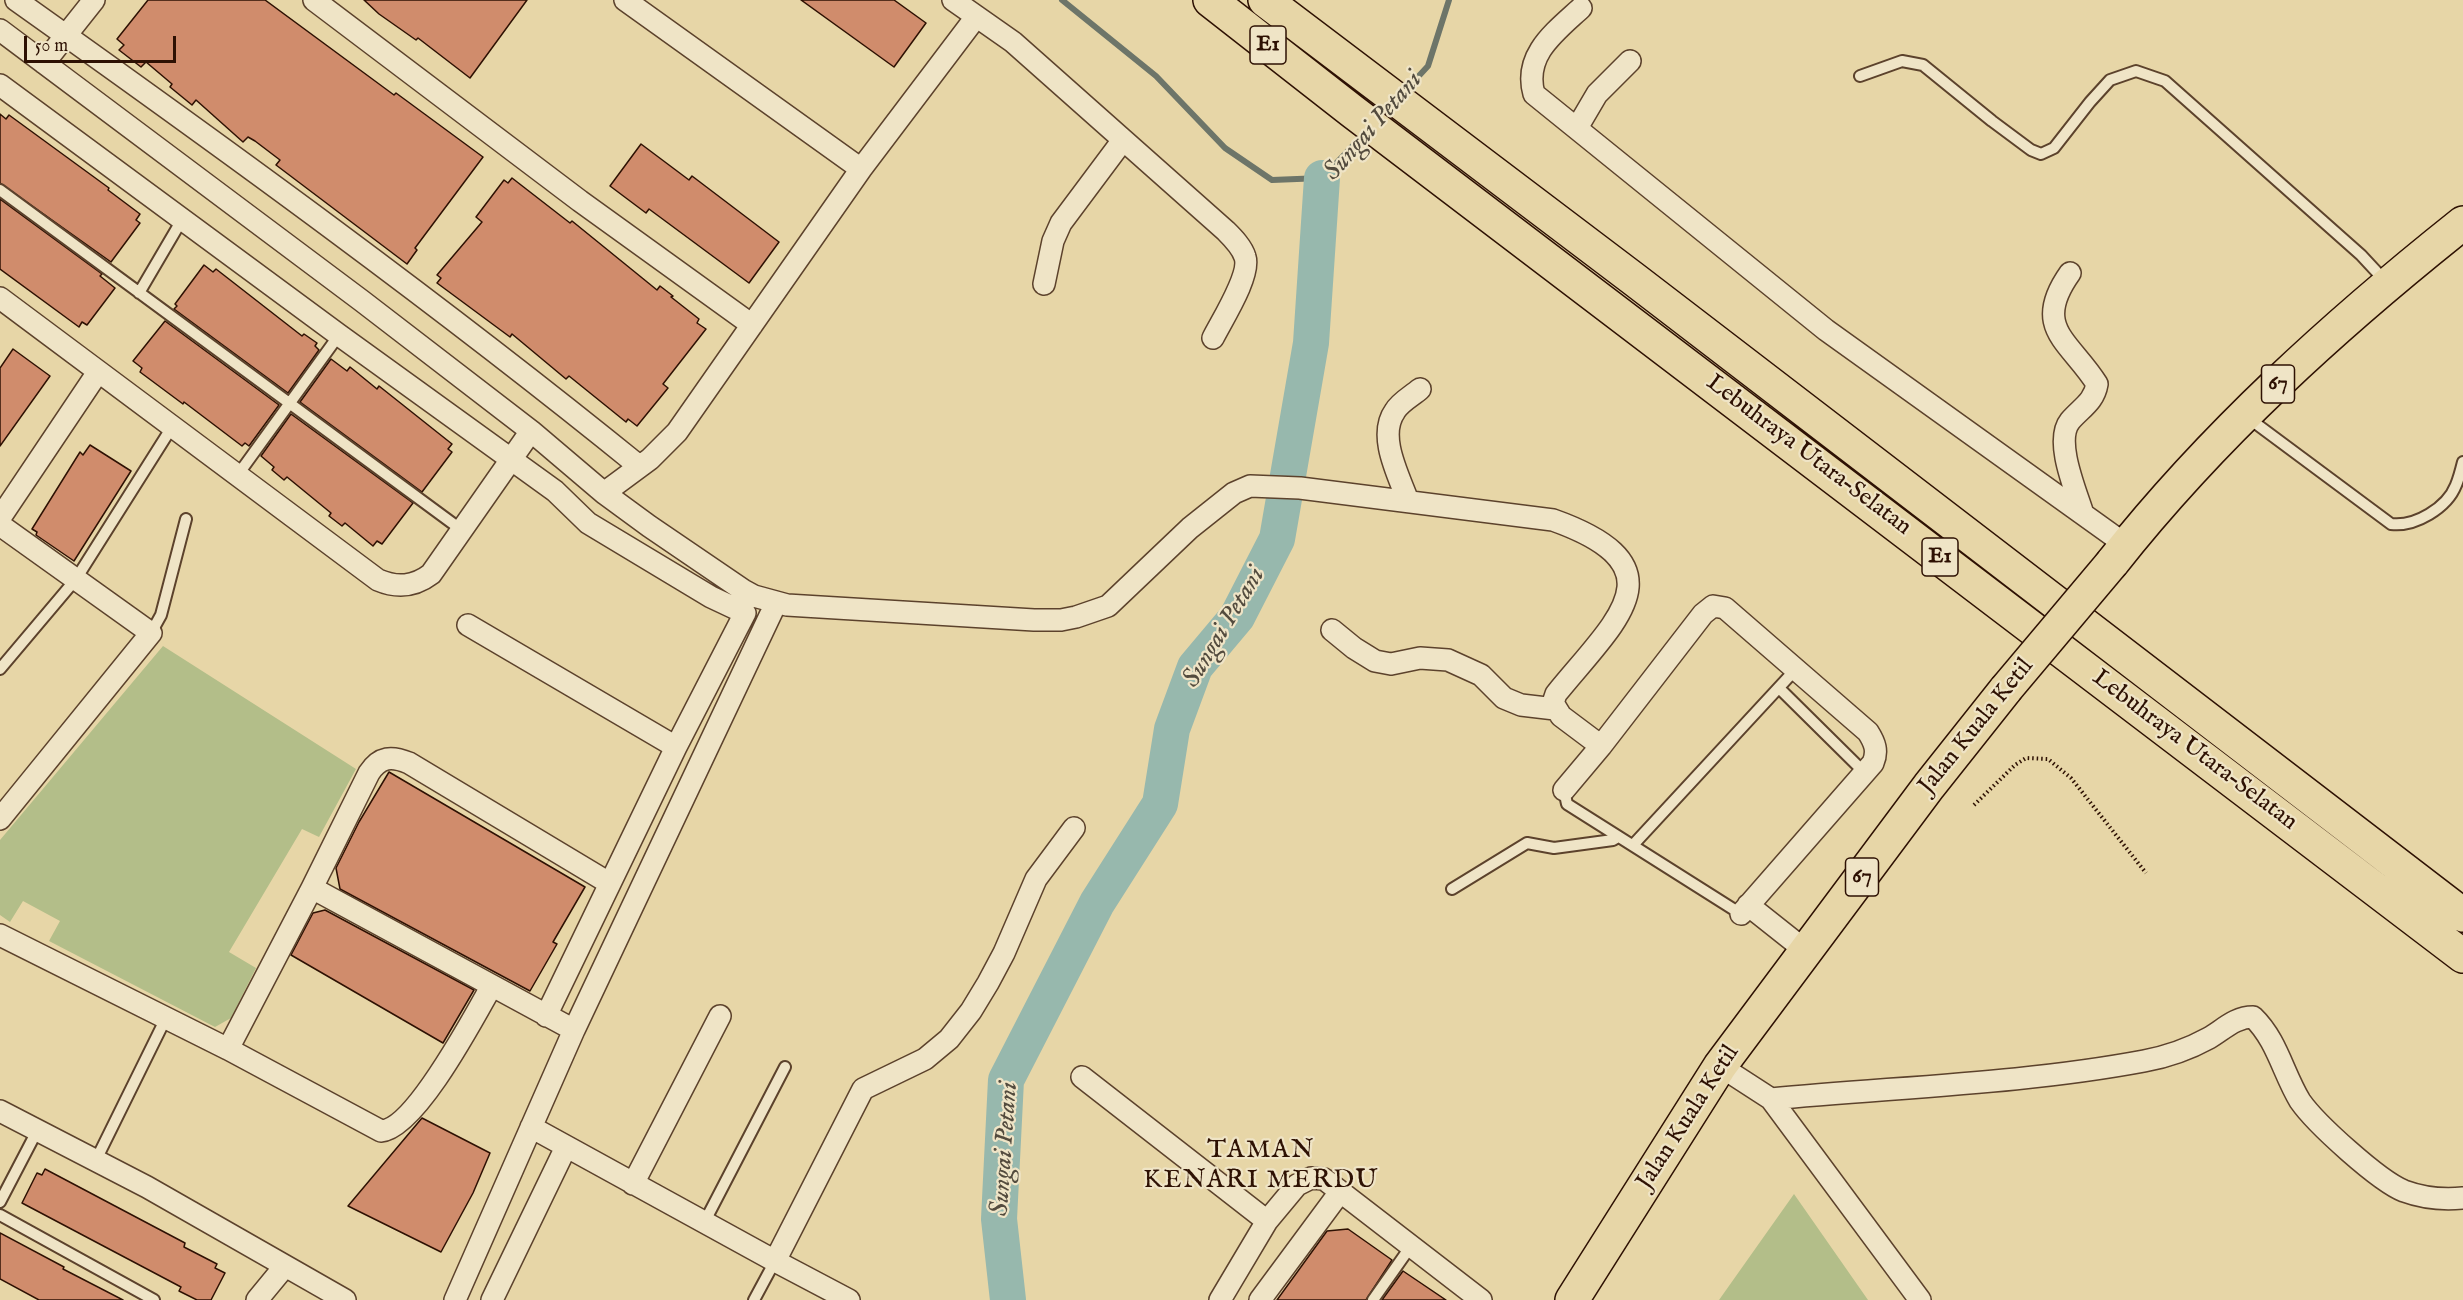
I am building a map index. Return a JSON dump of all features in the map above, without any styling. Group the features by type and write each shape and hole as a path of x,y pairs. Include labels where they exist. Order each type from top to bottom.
{"main road":[{"name":"Lebuhraya Utara–Selatan","path":"1210,0 2463,956"},
{"name":"Lebuhraya Utara–Selatan","path":"1265,0 2463,915"},
{"name":"Jalan Kuala Ketil","path":"1572,1300 1720,1066 1929,786 2006,689 2119,554 2244,415 2387,283 2463,223"}],"street":[{"path":"16,0 231,154 548,392 639,466"},
{"path":"44,63 94,0"},
{"path":"314,0 580,201 752,325"},
{"path":"625,0 861,169"},
{"path":"953,0 1013,42 1226,231 1245,256 1247,265 1213,338"},
{"path":"1581,8 1540,49 1531,67 1534,94 1826,330 2083,514 2119,554"},
{"path":"604,493 650,459 677,432 861,169 976,17"},
{"path":"0,30 353,294 531,431 604,493 684,552 750,605"},
{"path":"1577,128 1597,94 1630,61"},
{"path":"0,85 555,491 578,514 602,532 711,597 750,605 776,603 1034,620 1061,620 1076,617 1108,606 1190,528 1234,493 1250,486 1299,488 1553,520 1573,527 1596,540 1621,559 1630,586 1627,599 1613,623 1556,694 1552,703 1561,716 1601,746"},
{"path":"1044,284 1053,241 1061,223 1123,140"},
{"path":"2070,273 2057,291 2053,323 2062,340 2097,384 2096,393 2090,402 2070,421 2065,430 2066,457 2083,514"},
{"path":"0,298 378,579 395,585 414,584 431,574 531,431"},
{"path":"0,518 98,372"},
{"path":"1408,501 1388,439 1394,411 1420,389"},
{"path":"0,525 151,633 0,819"},
{"path":"455,1300 573,1030 776,603"},
{"path":"546,1017 676,747 750,605"},
{"path":"1564,790 1703,614 1713,606 1725,608 1868,732 1874,741 1876,755 1873,763 1744,909 1806,951"},
{"path":"468,625 676,747"},
{"path":"1332,630 1375,662 1391,664 1420,658 1449,660 1481,675 1504,698 1521,705 1555,709"},
{"path":"228,1048 374,766 380,760 395,758 409,763 609,883"},
{"path":"775,1262 862,1089 925,1059 938,1050 971,1011 1004,953 1036,879 1074,828"},
{"path":"312,888 573,1030"},
{"path":"0,935 228,1048 381,1131 395,1127 438,1078 491,987"},
{"path":"633,1184 720,1016"},
{"path":"1771,1099 2083,1072 2152,1059 2185,1050 2234,1022 2245,1017 2253,1017 2264,1028 2300,1100 2319,1123 2365,1164 2403,1190 2443,1200 2463,1198"},
{"path":"1720,1066 1771,1099 1920,1300"},
{"path":"1082,1077 1267,1221"},
{"path":"0,1112 96,1160 345,1300"},
{"path":"531,1127 775,1262 849,1300"},
{"path":"492,1300 566,1146"},
{"path":"1220,1300 1267,1221 1297,1185 1311,1178 1324,1179 1481,1300"},
{"path":"1260,1300 1340,1192"},
{"path":"257,1300 285,1266"}],"lane":[{"path":"1860,76 1902,61 1923,65 2007,132 2031,150 2041,154 2054,148 2110,80 2136,71 2165,81 2361,255 2387,283"},
{"path":"0,190 463,531"},
{"path":"139,293 183,218"},
{"path":"237,476 339,335"},
{"path":"2244,415 2391,524 2402,525 2418,519 2432,512 2445,501 2456,487 2463,462"},
{"path":"0,669 76,579 172,427"},
{"path":"151,633 161,615 186,519"},
{"path":"1633,846 1796,669"},
{"path":"1779,688 1865,772"},
{"path":"1564,790 1567,804 1633,846 1744,909"},
{"path":"1452,889 1527,843 1554,848 1613,840 1618,837"},
{"path":"96,1160 166,1018"},
{"path":"704,1223 784,1067"},
{"path":"0,1202 37,1131"},
{"path":"0,1215 154,1300"},
{"path":"1372,1300 1411,1246"},
{"path":"754,1300 775,1262"}],"path":[{"path":"1974,805 2015,765 2026,758 2048,759 2071,778 2146,873"}],"green space":[{"path":"163,646 356,769 319,837 302,829 229,952 256,968 231,1018 215,1027 49,941 60,921 23,901 10,922 0,915 0,840"},
{"path":"1794,1194 1868,1300 1719,1300"}],"building":[{"path":"148,0 265,0 483,157 415,248 417,250 407,264 276,165 280,160 255,141 248,137 243,142 196,100 192,105 170,87 172,84 146,62 141,67 119,50 124,45 117,39"},
{"path":"364,0 527,0 470,78 418,38 416,40 379,14"},
{"path":"801,0 894,0 926,23 894,67"},
{"path":"0,114 6,119 9,115 109,188 108,190 140,214 136,220 140,223 111,262 0,183"},
{"path":"641,144 689,180 692,176 779,242 749,283 649,209 646,213 610,186"},
{"path":"512,178 570,223 572,221 657,290 660,286 673,296 671,297 699,319 697,323 706,329 663,384 668,388 637,426 628,419 626,422 569,376 566,379 512,334 510,337 437,283 441,278 437,275 482,222 476,217 504,180 508,183"},
{"path":"0,199 102,274 100,276 115,288 87,325 82,322 79,327 0,269"},
{"path":"204,265 213,272 216,269 302,336 304,334 317,343 315,346 319,350 288,393 174,309 177,306 175,304"},
{"path":"165,321 279,405 249,446 245,443 242,446 140,372 142,368 133,361"},
{"path":"13,349 50,376 0,446 0,368"},
{"path":"331,359 347,371 350,367 377,389 379,386 452,444 448,449 452,452 422,492 300,402"},
{"path":"291,414 413,503 382,544 377,541 373,546 345,523 342,526 329,516 331,513 287,477 284,480 272,470 274,467 261,456"},
{"path":"90,445 131,471 74,561 36,535 37,532 32,529 80,452 83,455"},
{"path":"389,772 585,887 553,942 557,944 530,991 340,889 336,868 359,822"},
{"path":"325,910 474,990 443,1043 291,955 313,913"},
{"path":"422,1118 490,1153 473,1193 441,1252 348,1206"},
{"path":"45,1169 185,1243 184,1247 217,1264 215,1268 225,1273 211,1300 197,1300 179,1291 181,1287 22,1203 37,1173 42,1175"},
{"path":"1348,1229 1392,1260 1366,1300 1277,1300 1327,1231"},
{"path":"0,1233 123,1300 39,1300 0,1279"},
{"path":"1403,1271 1446,1300 1382,1300"}],"waterway":[{"path":"1062,0 1156,76 1225,148 1272,180 1322,178 1364,134"},
{"name":"Sungai Petani","path":"1404,92 1428,66 1449,0"},
{"name":"Sungai Petani","path":"1008,1300 999,1219 1006,1080 1097,903 1160,804 1172,729 1195,667 1237,617 1277,539 1311,343 1322,178"}],"district":[{"name":"TAMAN KENARI MERDU","path":"1261,1167"}]}
